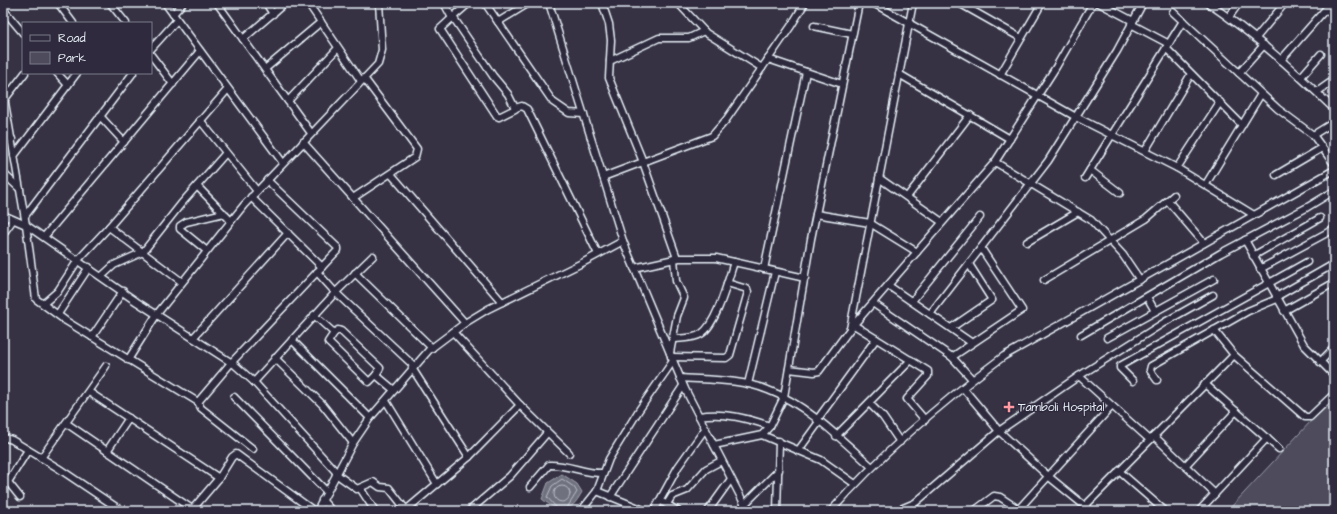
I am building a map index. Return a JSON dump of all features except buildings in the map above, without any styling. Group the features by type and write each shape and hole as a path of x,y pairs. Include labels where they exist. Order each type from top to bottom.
{"street":[{"path":"58,3 72,22"},
{"path":"110,3 125,22"},
{"path":"165,3 283,163"},
{"path":"173,14 183,3"},
{"path":"217,3 311,133"},
{"path":"266,3 273,14"},
{"path":"243,39 285,3"},
{"path":"308,3 338,48 417,149 415,157 353,198"},
{"path":"128,360 157,314 251,197 378,64 382,50 379,3"},
{"path":"444,3 490,72 508,94 515,108"},
{"path":"469,3 440,29 497,116 499,117 515,108 522,106 527,109 598,254"},
{"path":"485,3 553,102 569,113 584,114"},
{"path":"498,22 529,3"},
{"path":"549,3 623,241 683,386 748,511"},
{"path":"581,511 596,491 609,459 671,357 677,316 684,298 676,281 676,258 644,162 609,78 611,40 609,24 602,3"},
{"path":"678,3 704,32 762,68"},
{"path":"603,177 712,136 726,120 768,60 791,26 804,3"},
{"path":"762,435 770,426 784,397 816,214 859,3"},
{"path":"873,3 1076,117 1206,184 1254,215"},
{"path":"852,327 870,223 913,3"},
{"path":"959,3 1021,38"},
{"path":"1000,74 1042,3"},
{"path":"790,369 817,372 852,327 874,304 942,222 995,162 1038,96 1093,3"},
{"path":"1099,3 1132,22 1167,46 1191,74 1242,125"},
{"path":"930,314 1031,185 1076,117 1143,3"},
{"path":"1210,3 1256,38 1301,77 1334,109"},
{"path":"1229,17 1239,3"},
{"path":"1256,38 1285,3"},
{"path":"1281,60 1331,3"},
{"path":"3,8 22,32"},
{"path":"1326,9 1334,16"},
{"path":"1173,12 1278,109 1313,135 1334,164"},
{"path":"116,22 120,16"},
{"path":"152,48 177,20"},
{"path":"1085,178 1183,21"},
{"path":"265,69 321,22"},
{"path":"814,26 852,34"},
{"path":"610,61 659,38 688,38 704,32"},
{"path":"1239,73 1264,45"},
{"path":"288,101 338,48"},
{"path":"44,237 200,52"},
{"path":"1301,77 1321,54"},
{"path":"152,56 173,84"},
{"path":"768,60 842,84"},
{"path":"764,269 806,72"},
{"path":"5,99 24,74"},
{"path":"58,74 68,85"},
{"path":"14,156 76,74"},
{"path":"25,216 132,74"},
{"path":"899,74 1010,139"},
{"path":"1144,151 1191,74"},
{"path":"1317,92 1334,80"},
{"path":"43,304 58,291 78,260 109,227 228,89"},
{"path":"3,91 25,216 36,299 128,360 198,402 201,408 253,449"},
{"path":"1206,184 1261,94"},
{"path":"1177,168 1220,102"},
{"path":"907,197 970,115"},
{"path":"100,116 124,142"},
{"path":"200,120 225,154 257,191"},
{"path":"1313,135 1334,122"},
{"path":"3,132 12,140"},
{"path":"303,142 465,323"},
{"path":"1276,175 1322,148"},
{"path":"102,276 114,265 143,252 225,154"},
{"path":"995,162 1091,220 1124,254 1140,280"},
{"path":"1090,170 1120,193"},
{"path":"830,511 872,467 900,442 972,380 1004,356 1334,170"},
{"path":"3,174 20,189"},
{"path":"391,174 502,302"},
{"path":"879,178 942,222"},
{"path":"198,402 231,362 338,250 338,248 267,180"},
{"path":"197,186 231,221"},
{"path":"1081,335 1245,240 1306,208 1334,191"},
{"path":"1044,280 1146,219 1174,195"},
{"path":"251,197 322,267"},
{"path":"1168,201 1204,243"},
{"path":"1027,242 1078,212"},
{"path":"207,251 180,229 180,226 186,222 224,213"},
{"path":"816,214 870,223 917,252"},
{"path":"3,215 26,225 157,314 231,362 254,382 337,473 357,489 373,482 380,487 389,488 406,510 469,457 520,405"},
{"path":"912,301 980,217"},
{"path":"1253,256 1320,218"},
{"path":"3,234 13,220"},
{"path":"109,227 182,282"},
{"path":"1260,269 1334,229"},
{"path":"193,338 288,233"},
{"path":"1245,240 1276,298 1304,345 1334,375"},
{"path":"66,423 192,510 219,478 232,457 239,454 315,511 370,418 386,401 413,367 432,348 465,323 502,302 623,241"},
{"path":"952,357 1022,310 981,248"},
{"path":"254,382 335,292 373,256"},
{"path":"634,268 676,258 716,258 805,278"},
{"path":"674,339 693,337 704,331 718,308 734,262"},
{"path":"1133,381 1120,368 1120,366 1308,262"},
{"path":"951,328 992,300 969,264"},
{"path":"1157,380 1150,370 1151,366 1248,311 1276,298 1334,264"},
{"path":"58,314 88,267"},
{"path":"317,272 335,292 413,367 469,457"},
{"path":"748,384 775,272"},
{"path":"355,273 432,348"},
{"path":"1107,338 1214,278"},
{"path":"671,357 726,358 730,355 748,292 747,289 727,283"},
{"path":"1284,311 1330,285"},
{"path":"889,286 972,343"},
{"path":"92,337 123,291"},
{"path":"896,511 912,505 999,431 1079,376 1166,322 1213,295"},
{"path":"1147,297 1155,311"},
{"path":"874,304 952,357 972,380"},
{"path":"314,315 334,333"},
{"path":"852,327 876,339 911,360 929,373 907,399 925,420"},
{"path":"340,330 380,368 376,376 369,382 328,342 334,333 340,330"},
{"path":"1214,330 1234,355 1308,418 1334,394"},
{"path":"453,332 520,405 569,453"},
{"path":"798,451 876,339"},
{"path":"292,340 370,418"},
{"path":"1320,362 1334,348"},
{"path":"1085,506 1234,355"},
{"path":"275,358 322,404 354,443"},
{"path":"836,436 911,360"},
{"path":"41,458 106,366"},
{"path":"376,376 394,390"},
{"path":"1079,376 1112,406 1185,466 1215,494"},
{"path":"680,378 724,380 768,389 784,397 818,421 872,467"},
{"path":"1205,384 1279,449"},
{"path":"610,497 683,386"},
{"path":"963,388 999,431 1048,476 1091,511"},
{"path":"89,392 219,478"},
{"path":"234,397 327,492"},
{"path":"386,401 437,484"},
{"path":"868,403 882,417 900,442"},
{"path":"974,511 994,496 1000,497 1017,510 1112,406"},
{"path":"1185,466 1236,411"},
{"path":"699,416 724,414 746,418 770,426"},
{"path":"107,451 129,418"},
{"path":"654,511 678,467 705,429"},
{"path":"469,511 510,476 547,433"},
{"path":"714,445 762,435 779,441 820,460 855,484"},
{"path":"3,437 41,458 122,511"},
{"path":"1199,511 1267,438"},
{"path":"777,511 779,441"},
{"path":"20,497 8,482 28,450"},
{"path":"667,504 672,496 687,490 706,469 722,461"},
{"path":"530,487 549,465 575,467 593,473 603,473"},
{"path":"744,505 779,470"},
{"path":"1119,471 1165,511"},
{"path":"708,511 731,479"},
{"path":"360,488 375,511"},
{"path":"596,491 646,511"},
{"path":"322,500 332,511"},
{"path":"660,500 678,511"},
{"path":"912,505 918,511"}],"green space":[{"path":"1326,405 1334,413 1334,511 1235,511 1231,507"}],"water":[{"path":"562,474 577,484 582,492 578,499 569,508 565,509 555,507 542,499 548,483"}],"place":[{"name":"Tamboli Hospital","path":"1009,407"}]}
